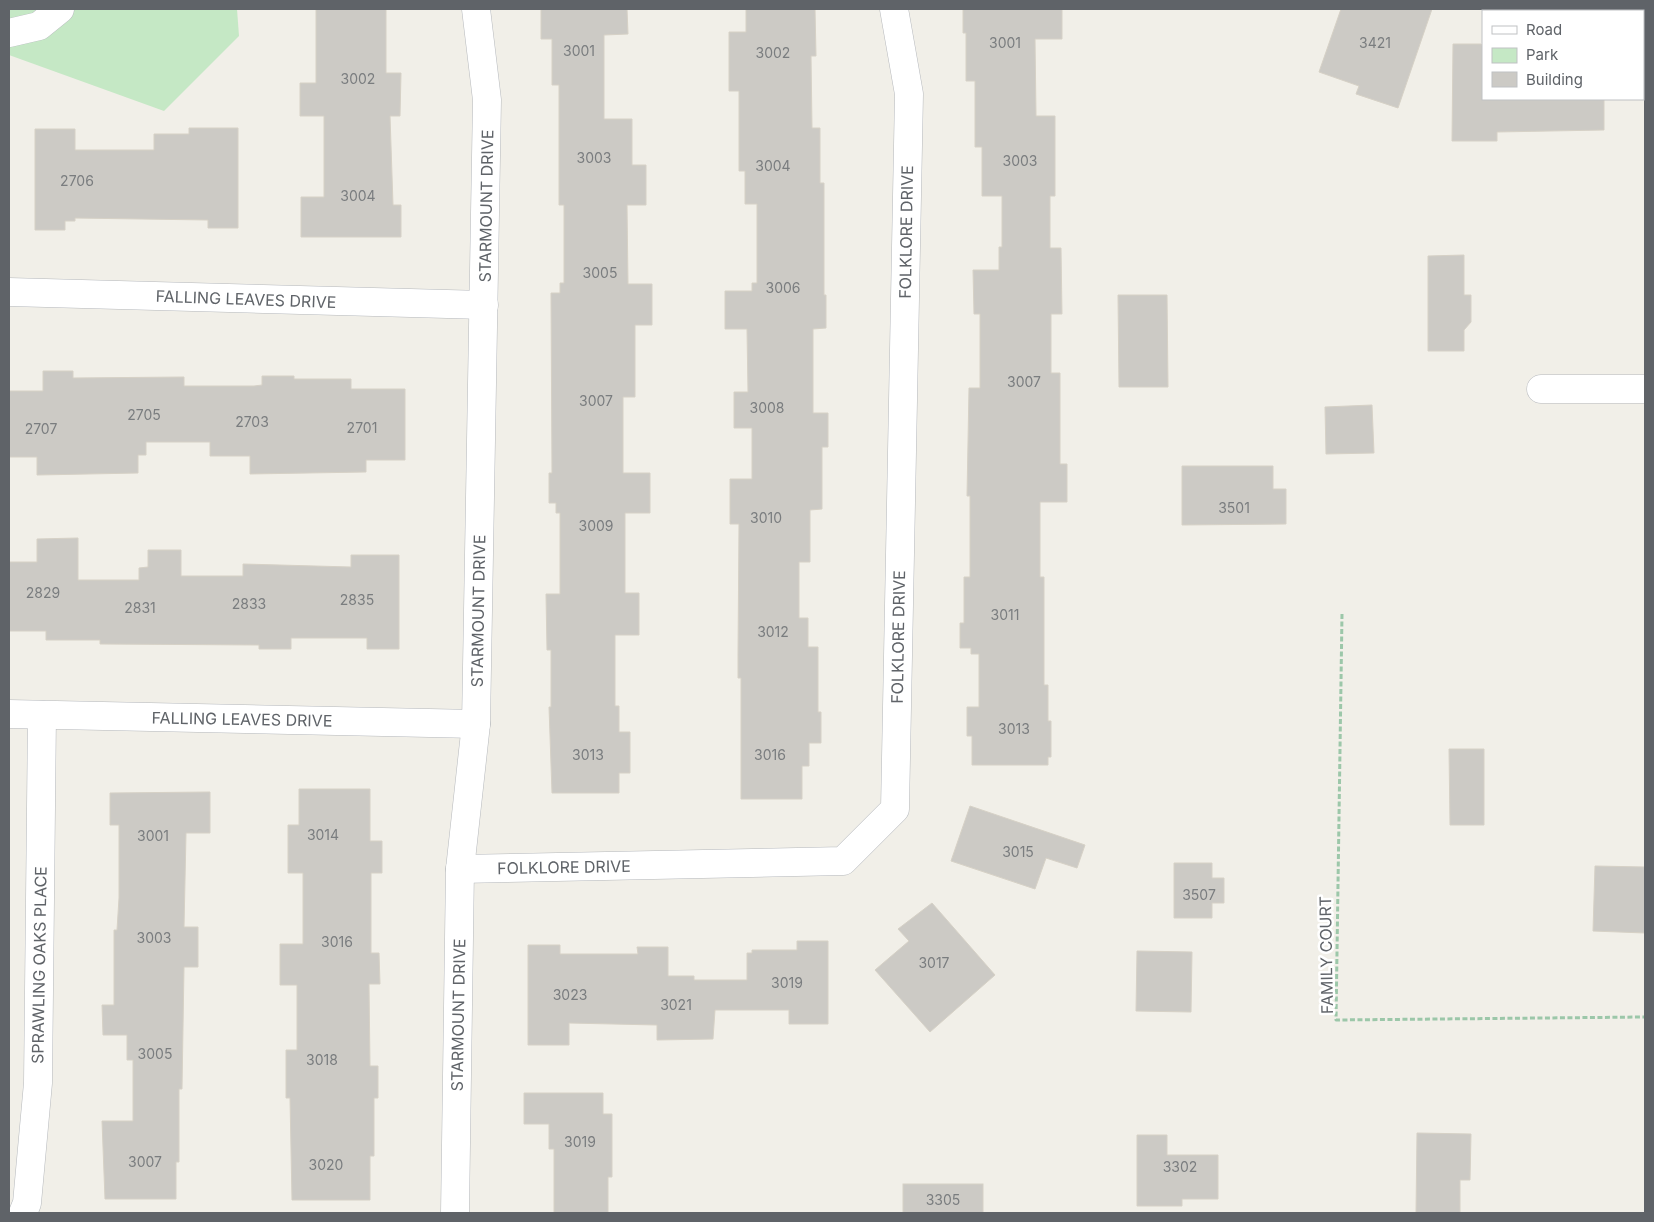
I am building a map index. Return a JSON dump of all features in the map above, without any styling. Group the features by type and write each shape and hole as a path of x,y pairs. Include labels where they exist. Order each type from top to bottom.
{"street":[{"path":"9,33 39,26 60,9"},
{"name":"STARMOUNT DRIVE","path":"455,1213 460,869 476,724 488,100 476,9"},
{"name":"FOLKLORE DRIVE","path":"460,869 843,861 894,809 908,94 894,9"},
{"name":"FALLING LEAVES DRIVE","path":"9,292 484,305"},
{"path":"1541,389 1645,389"},
{"name":"FALLING LEAVES DRIVE","path":"9,714 476,724"},
{"name":"SPRAWLING OAKS PLACE","path":"23,1213 27,1203 38,1083 42,715"}],"path":[{"name":"FAMILY COURT","path":"1342,614 1336,1020 1645,1017"}],"green space":[{"path":"9,9 237,9 239,36 164,111 9,55"}],"building":[{"path":"316,9 386,9 386,73 401,73 400,116 390,116 393,205 401,205 401,237 301,237 301,197 324,197 324,116 300,116 300,83 316,83"},
{"path":"541,9 627,9 628,34 604,35 604,119 632,119 632,165 646,165 646,205 627,205 628,284 652,284 652,325 635,325 635,397 623,397 623,473 650,473 650,513 625,513 625,593 639,593 639,635 615,635 615,706 619,706 619,732 630,732 630,773 619,773 619,793 552,793 549,707 551,707 551,650 547,650 546,594 560,594 560,513 556,513 556,503 549,503 549,473 552,473 551,293 560,293 560,283 564,283 564,205 559,205 559,85 552,85 552,39 541,39"},
{"path":"746,9 815,9 816,56 811,56 812,128 820,128 820,183 824,183 824,295 826,295 826,328 813,329 813,413 828,413 828,447 822,447 822,509 810,510 810,562 799,562 799,618 808,618 808,647 818,647 818,712 821,712 821,743 809,743 809,766 802,766 802,799 741,799 741,678 738,678 739,524 730,524 730,479 752,479 752,428 734,428 734,392 748,392 747,329 725,329 725,291 752,291 752,283 757,283 757,204 745,204 745,171 739,171 739,91 729,91 729,32 746,32"},
{"path":"963,9 1062,9 1062,39 1035,39 1036,116 1055,116 1055,196 1050,196 1050,248 1061,248 1062,314 1051,314 1051,373 1060,373 1060,464 1067,464 1067,502 1040,502 1040,577 1044,577 1044,685 1048,685 1048,721 1051,721 1051,757 1048,757 1048,765 972,765 972,736 967,736 967,707 979,707 979,654 971,654 971,648 960,648 960,623 964,623 964,577 970,577 970,496 967,496 969,388 980,388 980,314 974,314 973,270 999,270 999,247 1002,247 1002,196 982,196 982,147 975,147 975,81 966,81 966,33 963,33"},
{"path":"1341,9 1432,9 1398,108 1356,94 1359,86 1319,72"},
{"path":"1453,44 1482,46 1482,100 1604,100 1604,130 1497,132 1497,141 1452,141"},
{"path":"189,128 238,128 238,228 208,228 208,220 75,218 75,221 65,221 65,230 35,230 35,129 75,129 75,150 154,150 154,134 189,134"},
{"path":"1464,255 1464,295 1471,295 1471,322 1464,330 1464,351 1428,351 1428,256"},
{"path":"1118,295 1167,295 1168,387 1119,387"},
{"path":"43,371 73,371 73,378 184,377 184,386 254,386 262,385 262,376 294,376 294,379 351,379 351,389 405,389 405,460 366,460 366,472 250,474 250,456 210,456 210,442 146,442 146,455 138,455 138,473 37,475 37,457 9,457 9,391 43,391"},
{"path":"1372,405 1374,453 1326,454 1325,407"},
{"path":"1182,466 1273,466 1273,489 1286,489 1286,524 1182,525"},
{"path":"78,538 78,580 139,580 139,568 148,567 148,550 181,550 181,576 243,576 243,564 351,567 351,555 399,555 399,649 367,649 367,638 291,638 291,649 259,649 259,645 100,644 100,640 46,640 46,631 9,631 9,562 37,562 37,539"},
{"path":"1449,749 1484,749 1484,825 1450,825"},
{"path":"299,789 370,789 370,841 382,841 382,873 371,873 371,953 379,953 380,984 369,984 370,1066 378,1066 378,1098 374,1098 374,1156 370,1156 370,1200 292,1200 290,1098 286,1098 286,1050 297,1050 297,985 280,985 280,944 303,944 303,873 288,873 288,825 299,825"},
{"path":"210,792 210,833 186,833 184,927 198,927 198,967 184,967 182,1089 179,1089 179,1162 176,1162 176,1199 105,1199 102,1121 133,1121 133,1060 127,1060 127,1035 103,1035 102,1005 114,1005 114,930 117,930 119,898 119,825 110,825 110,793"},
{"path":"970,806 1085,845 1077,868 1046,858 1035,889 951,861"},
{"path":"1174,863 1212,863 1212,878 1224,878 1224,903 1212,903 1212,918 1174,918"},
{"path":"1595,866 1645,867 1645,933 1593,931"},
{"path":"932,903 995,975 930,1032 875,970 909,941 898,929"},
{"path":"797,941 828,941 828,1024 789,1024 789,1010 715,1010 713,1039 657,1040 657,1025 569,1023 569,1045 528,1045 528,945 560,945 560,954 638,954 637,947 668,947 668,976 694,976 694,980 747,980 747,953 752,953 752,950 797,950"},
{"path":"1137,951 1192,952 1191,1012 1136,1011"},
{"path":"524,1093 603,1093 603,1114 612,1114 612,1177 608,1177 608,1213 554,1213 554,1149 549,1149 549,1124 524,1124"},
{"path":"1417,1133 1471,1134 1470,1180 1460,1180 1460,1213 1416,1213"},
{"path":"1137,1135 1167,1135 1167,1155 1218,1155 1218,1199 1182,1199 1182,1206 1137,1206"},
{"path":"903,1184 983,1184 983,1213 903,1213"}]}
